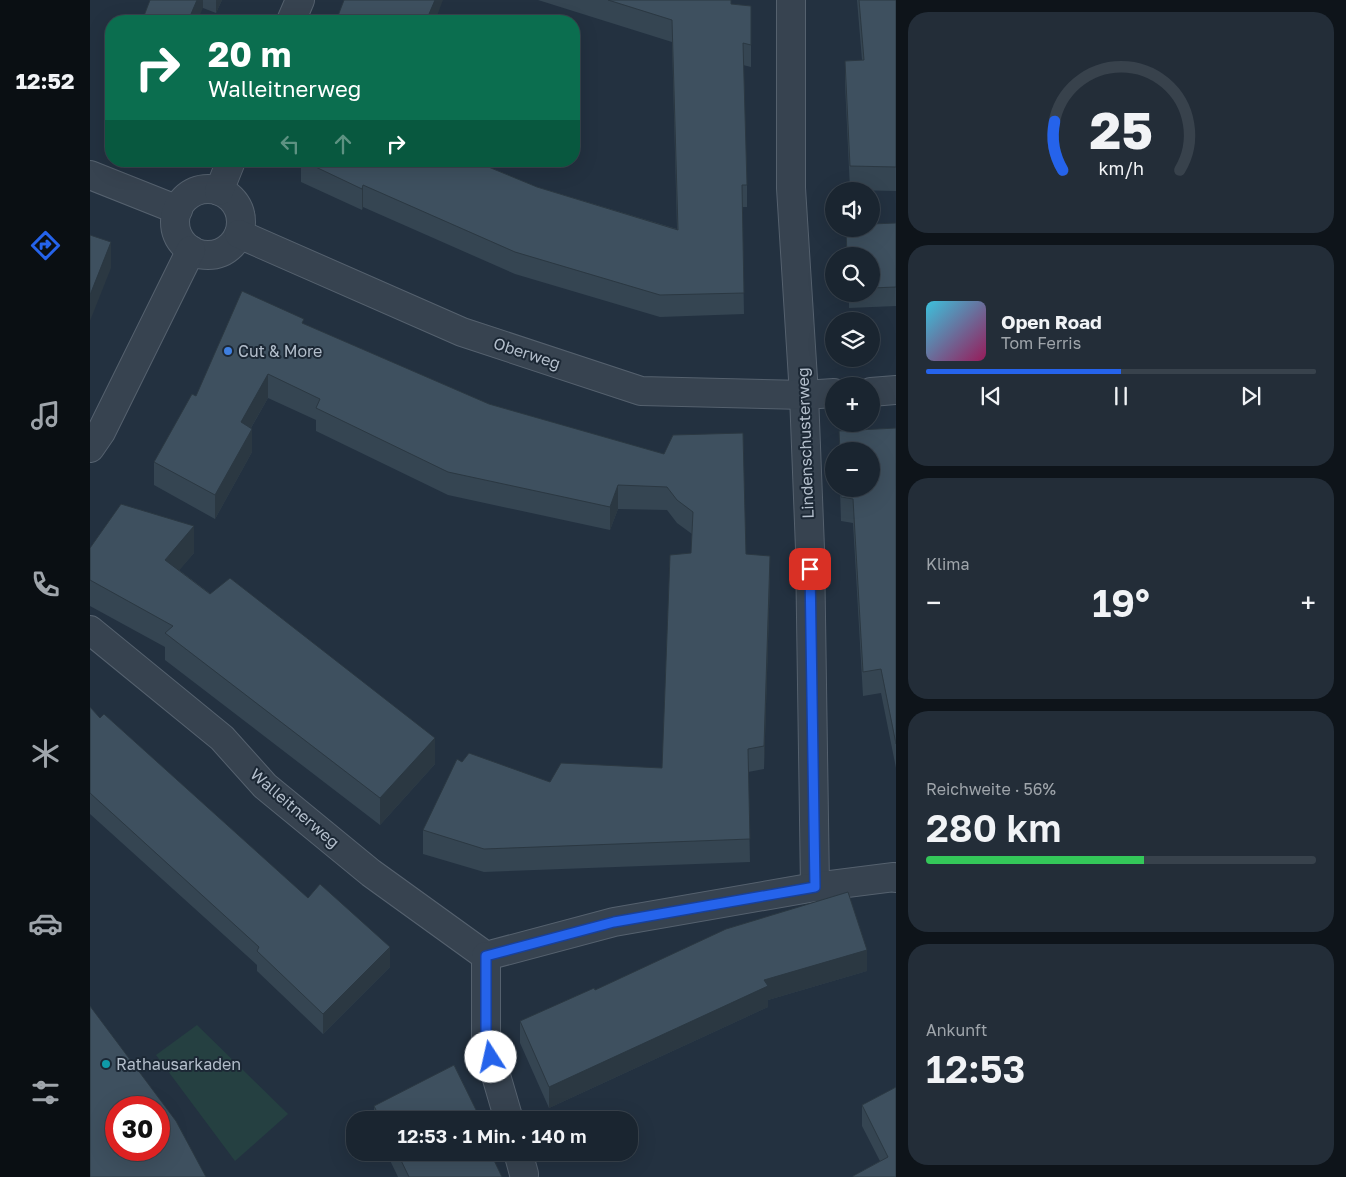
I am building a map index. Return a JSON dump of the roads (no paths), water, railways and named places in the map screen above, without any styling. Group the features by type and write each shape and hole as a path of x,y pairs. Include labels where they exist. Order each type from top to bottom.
{"street":[{"path":"294,15 300,0"},
{"name":"Lindenschusterweg","path":"791,0 791,188 804,395 810,549 815,887"},
{"path":"219,191 229,167"},
{"path":"90,174 178,210"},
{"path":"199,190 219,191 228,196 237,208 241,224 239,234 227,249 218,253 209,255 191,250 178,237 175,218 178,210 190,194 199,190"},
{"name":"Oberweg","path":"239,234 462,332 641,391 804,395 825,394"},
{"path":"90,448 101,432 191,250"},
{"path":"880,391 896,390"},
{"name":"Walleitnerweg","path":"90,630 222,738 265,786 371,873 486,956"},
{"path":"506,1111 486,1041 486,956 614,922 815,887 896,878"}],"place":[{"name":"Cut & More","path":"228,351"},
{"name":"Rathausarkaden","path":"106,1064"}]}
